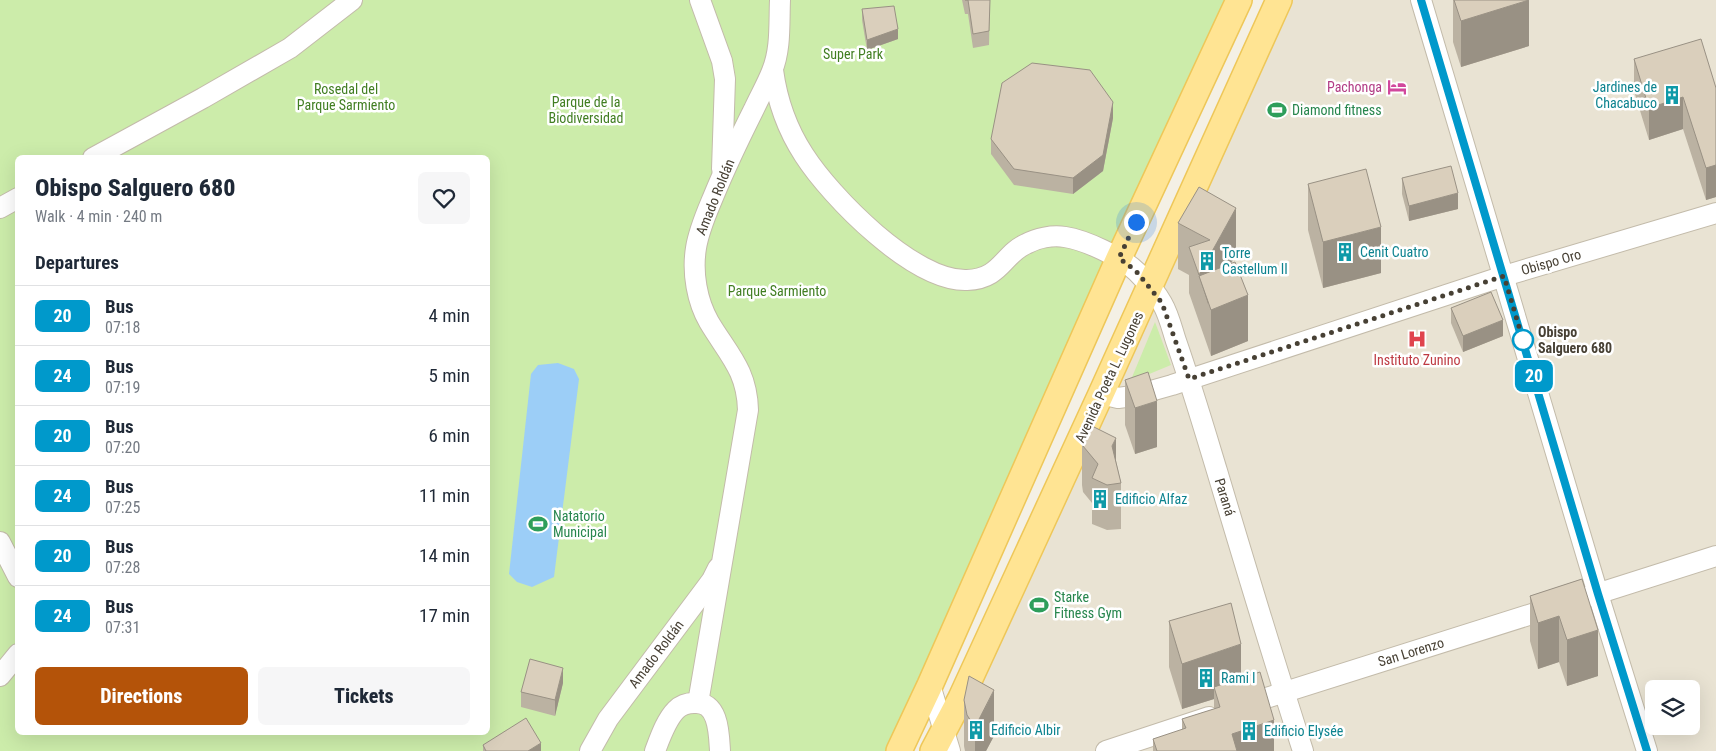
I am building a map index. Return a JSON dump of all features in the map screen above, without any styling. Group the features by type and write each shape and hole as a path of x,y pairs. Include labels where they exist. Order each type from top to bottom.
{"main road":[{"path":"899,751 1119,258 1239,0"},
{"name":"Avenida Poeta L. Lugones","path":"932,751 947,740 965,689 1102,394 1279,0"}],"street":[{"path":"99,155 211,94 290,48 352,0"},
{"path":"700,0 722,61 725,79 722,176"},
{"path":"772,70 779,40 780,0"},
{"path":"1420,0 1647,751"},
{"name":"Amado Roldán","path":"698,703 714,620 748,410 748,393 736,363 708,321 700,304 696,284 696,248 702,224 722,176 772,70"},
{"name":"Paraná","path":"772,70 779,100 791,131 804,155 824,182 852,214 876,234 936,274 950,279 969,280 985,276 998,269 1024,244 1049,237 1065,237 1119,258 1136,271 1150,287 1162,303 1189,379 1303,751"},
{"path":"0,208 15,200"},
{"name":"Obispo Oro","path":"1102,394 1118,398 1133,396 1504,276 1716,213"},
{"path":"0,542 15,571"},
{"name":"San Lorenzo","path":"1106,751 1284,692 1716,556"},
{"name":"Amado Roldán","path":"590,751 608,719 712,580 723,557"},
{"path":"0,676 15,658"},
{"path":"930,685 947,740"},
{"path":"655,751 672,714 686,704 698,703 710,709 715,716 718,724 720,751"}],"shaded area":[{"path":"1293,0 1716,0 1716,751 941,751"}],"green space":[{"name":"Parque Sarmiento","path":"0,0 1226,0 886,751 0,751"},
{"path":"1155,322 1171,365 1130,382"}],"water":[{"name":"Natatorio Municipal","path":"558,363 574,369 579,379 554,577 532,587 517,582 509,574 531,374 538,365"}],"building":[{"path":"968,0 990,0 989,31 973,34"},
{"path":"1454,0 1529,0 1461,21"},
{"path":"894,6 898,29 867,40 862,9"},
{"path":"1701,39 1716,88 1716,165 1706,168 1683,97 1649,108 1634,59"},
{"path":"1032,63 1090,70 1113,102 1103,155 1073,178 1014,169 991,139 1002,83"},
{"path":"1451,166 1458,193 1409,206 1402,178"},
{"path":"1366,169 1381,227 1323,242 1308,184"},
{"path":"1199,187 1236,208 1199,275 1189,247 1210,240 1178,223"},
{"path":"1235,262 1248,295 1211,310 1199,276"},
{"path":"1491,292 1503,320 1463,336 1451,308"},
{"path":"1148,372 1157,401 1135,408 1125,380"},
{"path":"1086,423 1116,438 1112,446 1121,483 1107,485 1092,478 1098,464 1083,446 1082,439"},
{"path":"1582,579 1598,630 1567,640 1559,616 1538,623 1530,596"},
{"path":"1231,603 1241,644 1182,664 1169,621"},
{"path":"530,659 563,668 555,700 521,692"},
{"path":"1260,672 1274,720 1232,734 1237,751 1157,751 1153,739 1186,728 1182,719 1220,707 1214,687"},
{"path":"969,676 994,690 975,727 967,715 964,700"},
{"path":"526,718 541,743 528,751 486,751 483,745"}],"bus line":[{"name":"20","path":"1421,0 1598,594 1647,751"}],"place":[{"name":"Pachonga","path":"1397,87"},
{"name":"Jardines de Chacabuco","path":"1672,95"},
{"name":"Diamond fitness","path":"1277,110"},
{"name":"Cenit Cuatro","path":"1345,252"},
{"name":"Torre Castellum II","path":"1207,261"},
{"name":"Instituto Zunino","path":"1417,339"},
{"name":"Obispo Salguero 680","path":"1523,340"},
{"name":"Edificio Alfaz","path":"1100,499"},
{"name":"Natatorio Municipal","path":"538,524"},
{"name":"Starke Fitness Gym","path":"1039,605"},
{"name":"Rami I","path":"1206,678"},
{"name":"Edificio Albir","path":"976,730"},
{"name":"Edificio Elysée","path":"1249,731"}],"route":[{"path":"1136,222 1119,258 1136,271 1162,303 1189,379 1504,276 1523,340"}],"park label":[{"name":"Super Park","path":"853,54"},
{"name":"Rosedal del Parque Sarmiento","path":"346,98"},
{"name":"Parque de la Biodiversidad","path":"586,110"}]}
